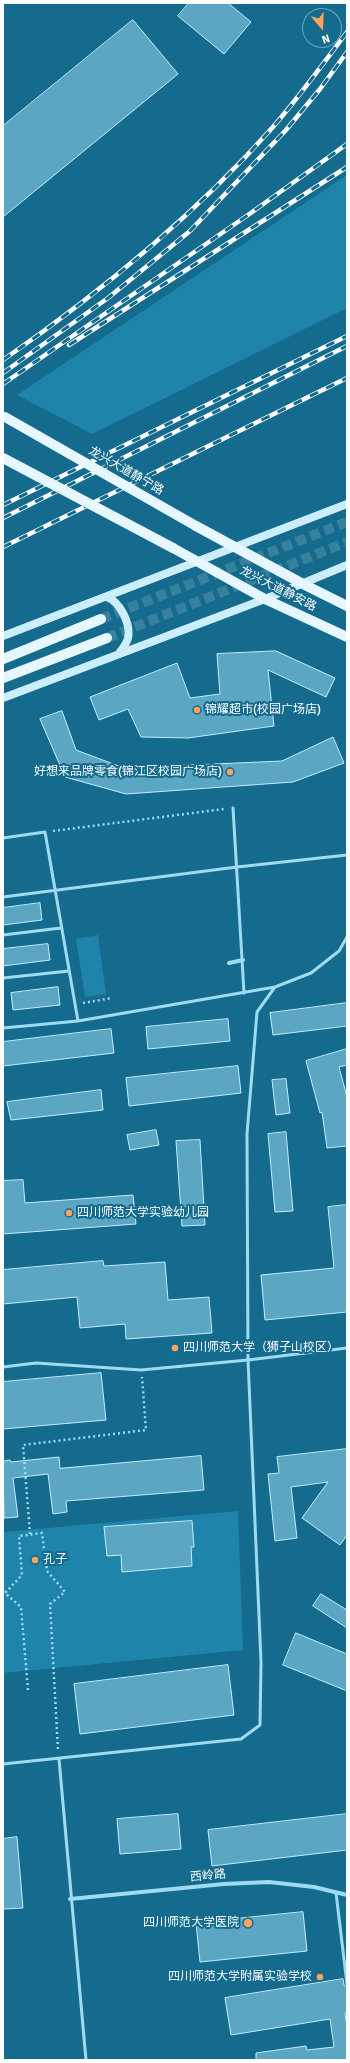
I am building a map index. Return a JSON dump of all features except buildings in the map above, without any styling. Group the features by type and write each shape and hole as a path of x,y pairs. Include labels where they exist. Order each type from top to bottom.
{"main road":[{"name":"龙兴大道静宁路","path":"4,416 196,526 236,547"},
{"path":"3,458 199,561"},
{"path":"3,636 347,504"},
{"name":"龙兴大道静安路","path":"236,547 302,584 347,606"},
{"name":"龙兴大道静安路","path":"199,561 265,599 347,637"},
{"path":"3,698 120,652 265,599 347,565"},
{"path":"107,597 119,606 129,632 128,640 120,652"},
{"path":"3,659 101,619"},
{"path":"3,678 107,638"}],"street":[{"path":"229,963 243,960"},
{"name":"西岭路","path":"70,1899 224,1884 270,1882 314,1887 347,1895"}],"lane":[{"path":"233,808 244,993"},
{"path":"3,838 45,832 68,971 78,1020"},
{"path":"3,897 237,867 347,855"},
{"path":"3,935 61,928"},
{"path":"3,1028 78,1020 275,987 311,973 339,951 347,937"},
{"path":"3,978 68,971"},
{"path":"3,1764 241,1740 260,1725 261,1662 248,1360 247,1134 257,1012 275,987"},
{"path":"3,1367 36,1363 141,1370 248,1360 347,1348"},
{"path":"59,1759 70,1899 86,2060"},
{"path":"336,1893 347,1984"}],"path":[{"path":"45,832 233,808"},
{"path":"75,1004 112,998"},
{"path":"30,1534 23,1445 146,1430 141,1370"},
{"path":"28,1690 21,1607 5,1593 22,1575 18,1536 42,1533 47,1571 65,1592 50,1604 59,1759"}],"shaded area":[{"path":"347,175 347,308 92,434 17,395"},
{"path":"98,935 106,994 85,997 76,939"},
{"path":"238,1511 243,1650 3,1673 3,1532"}],"tunnel":[{"path":"101,619 347,522"},
{"path":"107,638 347,542"}],"railway":[{"path":"3,360 75,308 145,252 211,192 273,127 302,92 347,32"},
{"path":"3,373 108,298 190,231 286,130 320,89 347,52"},
{"path":"3,384 248,215 347,144"},
{"path":"69,345 347,167"},
{"path":"3,505 347,336"},
{"path":"3,518 347,346"},
{"path":"3,547 347,378"}],"place":[{"name":"锦耀超市(校园广场店)","path":"197,710"},
{"name":"好想来品牌零食(锦江区校园广场店)","path":"230,772"},
{"name":"四川师范大学实验幼儿园","path":"69,1213"},
{"name":"四川师范大学（狮子山校区）","path":"175,1348"},
{"name":"孔子","path":"35,1560"},
{"name":"四川师范大学医院","path":"248,1923"},
{"name":"四川师范大学附属实验学校","path":"320,1977"}]}
